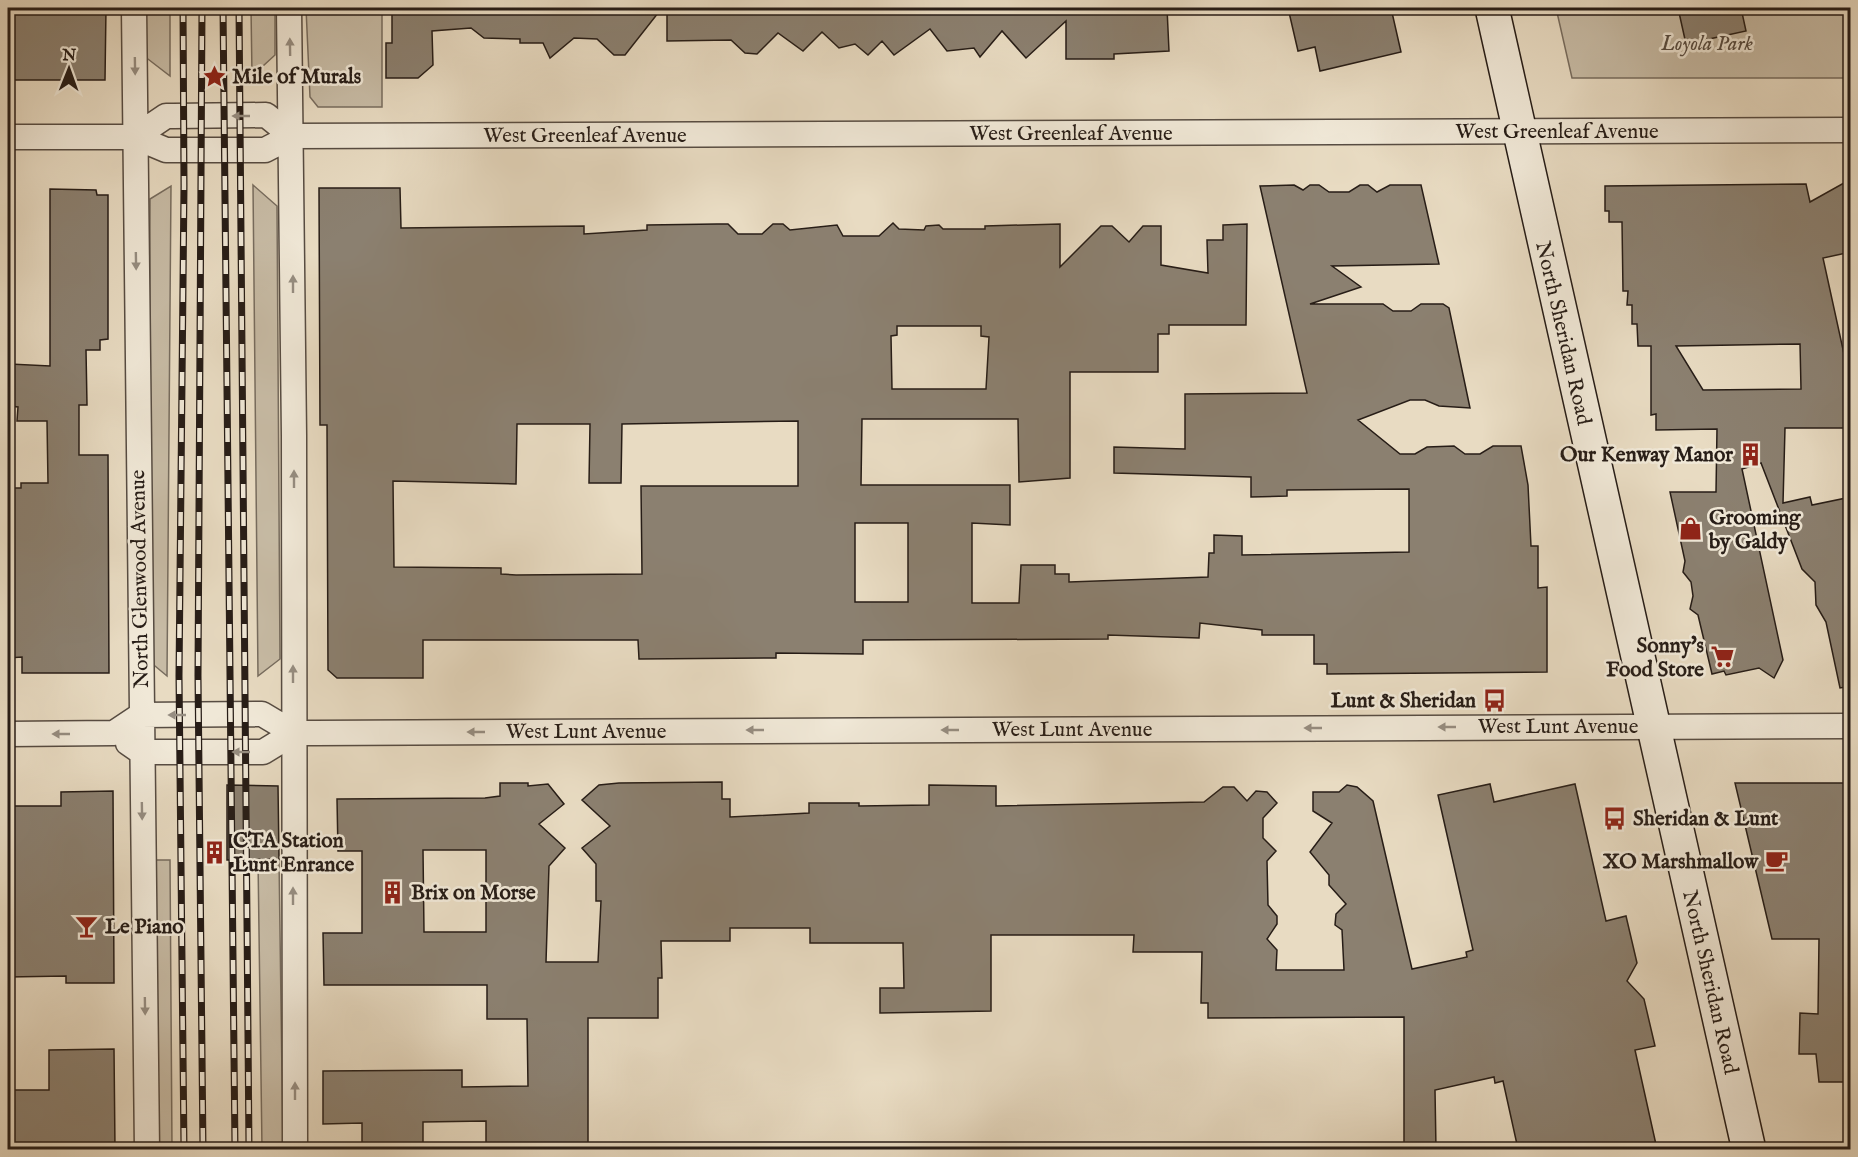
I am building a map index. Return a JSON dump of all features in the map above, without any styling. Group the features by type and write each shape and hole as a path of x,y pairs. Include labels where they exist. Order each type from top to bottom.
{"main road":[{"name":"North Sheridan Road","path":"1492,8 1749,1149"}],"street":[{"name":"North Glenwood Avenue","path":"134,8 147,1149"},
{"path":"289,8 292,136 295,1149"},
{"path":"135,137 166,116 266,115 292,136"},
{"name":"West Greenleaf Avenue","path":"8,137 135,137 166,150 265,150 292,136 1851,130"},
{"path":"8,734 114,733 141,715 262,714 294,733"},
{"name":"West Lunt Avenue","path":"294,733 1851,726"},
{"path":"114,733 141,752 263,752 294,733"}],"green space":[{"path":"144,8 170,8 170,76 144,56"},
{"path":"251,8 275,8 275,55 252,76"},
{"path":"306,8 382,8 382,107 318,107 310,97"},
{"name":"Loyola Park","path":"1556,8 1850,8 1850,78 1572,78"},
{"path":"253,185 277,206 280,659 258,676"},
{"path":"171,186 167,676 149,661 150,199"},
{"path":"258,859 279,859 283,1149 262,1149"},
{"path":"153,860 170,860 172,1149 156,1149"}],"building":[{"path":"8,8 106,8 105,80 8,80"},
{"path":"392,8 662,8 625,55 614,55 597,39 574,38 550,58 543,43 520,43 520,39 484,38 471,28 432,31 433,65 418,78 386,78 386,43 392,43"},
{"path":"667,8 1167,8 1169,51 1114,54 1114,59 1066,59 1066,21 1026,58 1002,31 980,57 974,48 947,51 930,29 894,55 882,41 868,55 855,44 839,48 822,32 803,51 778,33 757,54 745,53 731,40 667,41"},
{"path":"1288,8 1391,8 1401,52 1320,71 1315,47 1298,51"},
{"path":"1678,8 1741,8 1746,31 1686,44"},
{"path":"1851,179 1851,252 1823,258 1851,386 1851,428 1785,428 1783,503 1810,497 1812,505 1851,497 1851,686 1840,688 1826,622 1816,605 1815,582 1802,569 1761,463 1742,469 1783,660 1774,678 1759,668 1726,675 1724,671 1712,674 1698,615 1690,609 1693,596 1691,582 1683,572 1685,561 1670,492 1716,492 1717,429 1656,430 1656,414 1651,415 1651,346 1638,346 1637,324 1632,324 1632,305 1627,305 1628,291 1623,291 1622,222 1609,222 1609,211 1605,211 1605,186 1806,184 1810,202","holes":["1800,344 1801,389 1703,390 1676,346"]},
{"path":"1294,185 1303,190 1310,185 1319,185 1329,192 1349,192 1360,185 1368,185 1377,192 1390,185 1421,185 1439,264 1332,266 1361,287 1310,304 1383,304 1393,311 1411,311 1421,304 1443,304 1449,308 1470,408 1439,406 1425,400 1410,400 1358,420 1400,454 1415,454 1427,447 1454,446 1465,454 1480,454 1493,446 1521,446 1528,485 1531,546 1538,546 1538,588 1547,587 1547,672 1327,674 1327,664 1314,664 1314,635 1262,635 1262,630 1200,623 1199,638 1108,635 1108,639 863,640 863,654 776,653 776,658 639,659 638,640 423,640 423,678 337,678 328,670 327,425 320,425 319,188 400,188 401,228 584,226 584,234 647,230 647,225 728,224 738,234 762,234 773,224 783,224 790,230 837,225 843,236 879,236 893,223 899,229 924,230 926,226 939,225 943,229 985,229 985,226 1060,224 1060,267 1101,226 1112,226 1129,242 1143,226 1161,226 1161,265 1208,273 1207,240 1223,240 1223,225 1247,224 1246,325 1169,325 1169,334 1158,334 1158,372 1070,372 1070,478 1019,482 1018,419 862,419 861,485 1010,485 1010,525 972,523 972,603 1019,603 1021,565 1055,565 1055,574 1069,574 1069,582 1208,577 1209,553 1214,553 1214,535 1242,536 1242,555 1409,552 1409,489 1287,490 1287,496 1251,497 1251,477 1114,473 1114,447 1185,449 1185,394 1307,393 1260,186","holes":["897,326 981,326 981,336 989,337 986,389 892,389 891,336 897,335","798,421 798,486 641,486 642,574 516,575 501,574 501,568 394,567 393,481 516,484 517,424 590,424 589,483 621,483 622,424","855,523 908,523 908,602 855,602"]},
{"path":"50,189 96,190 97,195 108,195 108,339 100,340 100,350 86,350 87,405 79,405 79,455 108,455 109,673 22,673 22,657 8,658 8,488 21,488 21,483 48,483 47,421 17,421 18,407 10,406 10,364 50,366"},
{"path":"722,782 722,799 730,799 730,817 809,813 809,803 859,803 859,806 929,805 929,785 996,786 996,806 1204,802 1223,787 1234,787 1247,801 1256,791 1267,792 1277,803 1263,818 1263,838 1276,851 1267,861 1268,905 1277,916 1277,924 1267,939 1277,950 1276,970 1344,970 1342,930 1335,925 1336,914 1346,904 1329,885 1329,875 1310,852 1332,823 1313,811 1313,792 1339,792 1347,785 1357,787 1373,801 1412,969 1467,957 1466,952 1473,950 1438,795 1490,784 1494,802 1575,784 1606,921 1626,916 1637,963 1627,981 1644,999 1655,1046 1635,1050 1657,1149 1518,1149 1503,1081 1495,1083 1494,1077 1435,1090 1436,1149 1404,1149 1404,1017 1208,1018 1208,1003 1201,1003 1202,952 1133,952 1134,935 991,935 991,1011 880,1013 880,988 904,988 903,943 810,943 810,928 730,928 730,941 661,941 662,978 658,978 658,1018 588,1018 588,1149 486,1149 486,1121 423,1122 423,1149 362,1149 362,1123 323,1124 323,1071 462,1070 462,1087 528,1086 527,1019 487,1019 487,985 324,985 323,933 362,933 362,851 338,851 337,799 485,798 500,796 500,783 528,783 528,786 548,784 564,804 539,824 565,848 549,866 546,962 598,962 601,901 596,901 596,864 582,848 610,826 582,800 599,785","holes":["423,850 486,850 486,932 424,932"]},
{"path":"1735,783 1851,783 1851,1082 1819,1082 1816,1054 1799,1054 1800,1013 1818,1014 1819,939 1772,939"},
{"path":"227,785 278,786 279,859 227,860"},
{"path":"113,791 114,983 66,983 66,976 8,977 8,806 61,806 61,792"},
{"path":"114,1049 115,1149 8,1149 8,1090 49,1090 49,1050"}],"railway":[{"path":"183,8 184,186 179,676 184,1150"},
{"path":"202,8 198,676 203,1150"},
{"path":"223,8 235,1150"},
{"path":"239,8 249,1150"}],"place":[{"name":"Mile of Murals","path":"214,76"},
{"name":"Our Kenway Manor","path":"1751,454"},
{"name":"Grooming by Galdy","path":"1691,529"},
{"name":"Sonny's Food Store","path":"1722,657"},
{"name":"Lunt & Sheridan","path":"1494,700"},
{"name":"Sheridan & Lunt","path":"1615,818"},
{"name":"CTA Station Lunt Enrance","path":"215,852"},
{"name":"XO Marshmallow","path":"1776,861"},
{"name":"Brix on Morse","path":"393,892"},
{"name":"Le Piano","path":"87,926"}]}
